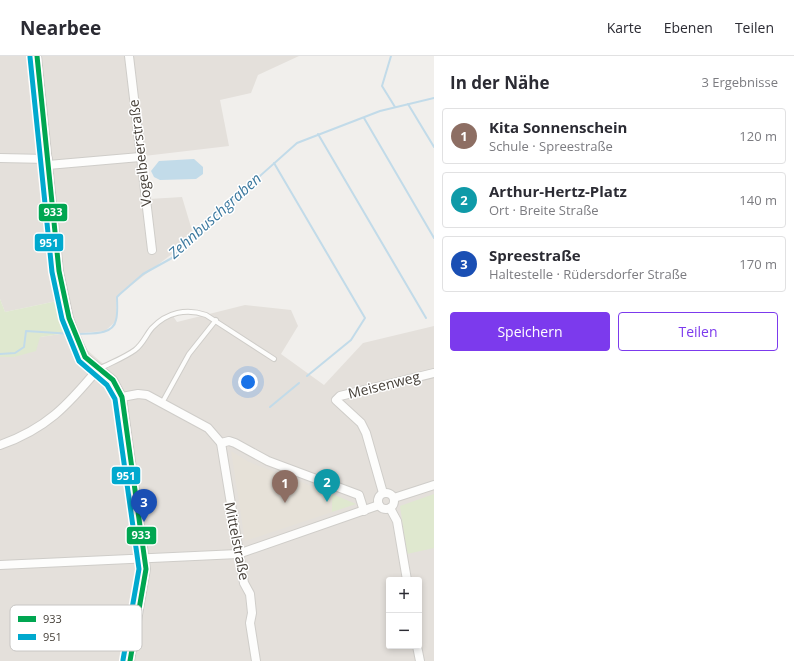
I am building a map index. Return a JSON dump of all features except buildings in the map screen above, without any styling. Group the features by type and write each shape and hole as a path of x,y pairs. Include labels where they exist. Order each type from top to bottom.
{"street":[{"path":"37,56 59,271 73,330 85,357 113,380 122,397 145,558 144,585 140,605"},
{"name":"Vogelbeerstraße","path":"129,56 152,250"},
{"path":"0,158 48,162 140,157"},
{"path":"0,445 22,437 61,411 98,369"},
{"name":"Meisenweg","path":"383,493 366,432 361,423 336,400 340,396 434,373"},
{"path":"122,397 141,394 147,395 208,428 221,443 229,441 235,443 268,461 359,495 364,511"},
{"name":"Mittelstraße","path":"221,443 238,554 244,583 250,594 252,613 250,623 256,661"},
{"path":"394,498 434,485"},
{"path":"379,505 378,498 383,493 391,494 394,498"},
{"path":"390,508 394,498"},
{"path":"0,565 238,554 379,505"},
{"path":"379,505 384,508 390,508"},
{"path":"390,508 397,521 406,577"},
{"path":"418,649 420,661"},
{"path":"130,661 132,651"}],"lane":[{"path":"98,369 136,349 152,327 171,314 184,311 195,311 216,320 274,359"},
{"path":"161,403 189,354 216,320"}],"shaded area":[{"path":"0,56 299,56 258,75 251,93 220,100 229,146 144,156 149,199 182,197 194,237 116,297 116,321 105,331 80,333 87,350 108,368 140,349 157,325 173,316 177,322 245,305 291,310 298,326 281,354 324,385 363,343 434,326 434,661 0,661 0,357 14,357 40,337 67,333 57,301 5,312 0,299"},
{"path":"231,451 249,462 332,494 332,512 245,541"}],"green space":[{"path":"0,299 5,312 57,301 67,333 40,337 36,351 14,357 0,357"},
{"path":"332,494 356,504 332,512"},
{"path":"434,494 434,548 407,554 400,506"}],"water":[{"path":"194,159 203,167 203,174 196,179 160,180 154,177 151,171 159,161"}],"waterway":[{"name":"Zehnbuschgraben","path":"391,56 382,86 395,107"},
{"name":"Zehnbuschgraben","path":"77,334 100,333 110,329 116,320 117,297 120,294 143,274 172,258 216,215 297,143 380,111 434,98"},
{"path":"408,104 434,147"},
{"path":"364,118 434,238"},
{"path":"318,134 426,318"},
{"path":"274,163 365,318 351,340 307,376"},
{"name":"Zehnbuschgraben","path":"0,354 15,353 24,347 26,331 73,334"},
{"path":"270,407 299,383"}],"transit line":[{"name":"933","path":"37,56 59,271 69,318 85,357 113,380 122,397 146,569 140,605"},
{"name":"951","path":"30,57 52,272 62,319 79,361 107,385 115,399 139,569 133,605"},
{"name":"951","path":"123,660 125,651"},
{"name":"933","path":"130,661 132,651"}],"place":[{"name":"Arthur-Hertz-Platz","path":"327,502"},
{"name":"Kita Sonnenschein","path":"285,503"},
{"name":"Spreestraße","path":"144,522"}]}
